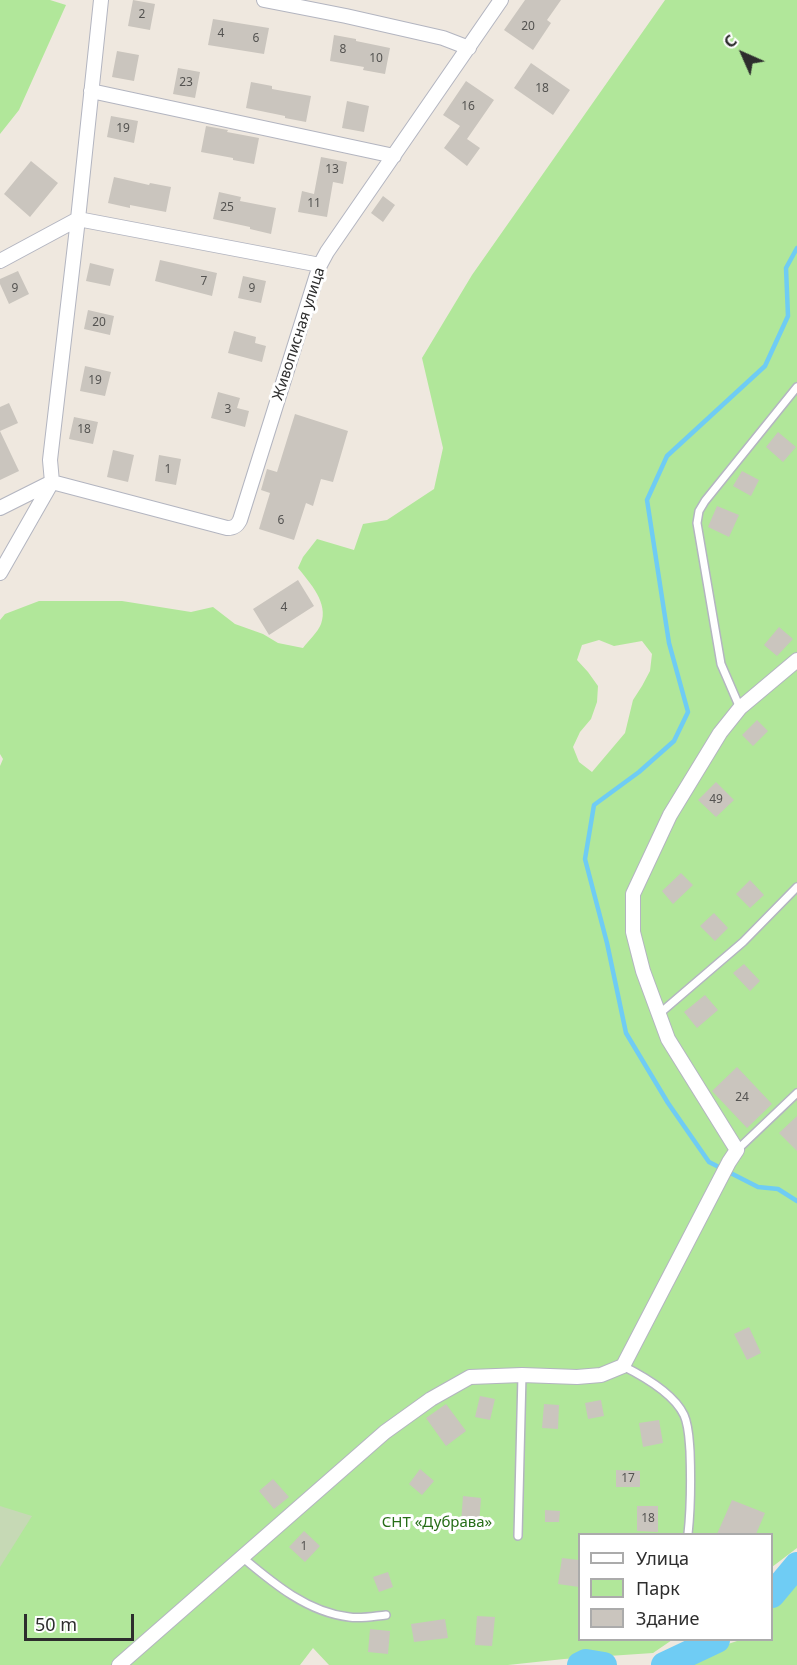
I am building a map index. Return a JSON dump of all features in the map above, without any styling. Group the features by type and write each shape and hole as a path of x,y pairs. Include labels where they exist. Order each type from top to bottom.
{"street":[{"path":"0,573 52,482 50,460 101,0"},
{"path":"264,0 443,38 469,48"},
{"name":"Живописная улица","path":"52,482 227,528 237,526 320,265 501,0"},
{"path":"91,91 394,156"},
{"path":"0,261 78,219 320,265"},
{"path":"0,508 52,482"},
{"path":"119,1665 385,1432 431,1399 470,1377 522,1375 577,1377 601,1375 623,1366 737,1150 668,1039 643,971 633,932 633,894 670,815 720,733 740,708 797,660"}],"lane":[{"path":"740,708 721,664 697,523 699,511 797,387"},
{"path":"659,1014 744,942 797,887"},
{"path":"737,1150 797,1093"},
{"path":"623,1366 646,1378 670,1397 683,1413 688,1431 691,1480 688,1533"},
{"path":"518,1536 522,1375"},
{"path":"242,1557 274,1583 314,1608 350,1617 386,1615"}],"green space":[{"path":"0,0 50,0 66,5 19,110 0,134"},
{"name":"СНТ «Дубрава»","path":"665,0 797,0 797,1548 773,1566 773,1533 578,1533 578,1641 671,1641 653,1653 508,1665 329,1665 313,1648 300,1665 0,1665 0,766 3,759 0,754 0,620 5,614 39,601 122,601 191,612 213,607 235,624 263,634 278,643 303,648 320,627 323,616 317,594 298,568 303,557 317,539 354,550 363,524 387,520 434,489 443,448 422,358 472,275","holes":["599,640 614,646 642,641 652,654 650,671 633,700 625,733 592,772 579,762 573,747 580,732 591,719 597,702 598,686 577,660 582,645"]},
{"path":"0,1506 32,1516 0,1567"},
{"path":"797,1583 797,1665 680,1665 692,1655 709,1647 737,1641 773,1641 773,1608"}],"building":[{"path":"133,0 155,4 150,30 128,26"},
{"path":"525,0 561,0 547,20 551,23 533,50 504,30"},
{"path":"213,19 269,28 264,54 208,45"},
{"path":"334,35 390,48 385,74 363,70 364,67 330,61"},
{"path":"117,51 139,55 134,81 112,77"},
{"path":"531,63 570,90 553,115 514,88"},
{"path":"178,68 200,72 195,98 173,94"},
{"path":"466,81 494,100 467,139 480,148 467,166 444,148 460,126 443,115"},
{"path":"251,82 272,86 272,89 311,96 306,122 246,108"},
{"path":"347,101 369,106 364,132 342,128"},
{"path":"111,116 138,121 134,143 107,137"},
{"path":"206,126 259,138 254,164 201,152"},
{"path":"321,157 347,162 343,184 333,182 327,217 298,212 302,191 314,194"},
{"path":"31,161 58,183 30,217 4,194"},
{"path":"114,177 149,185 150,183 171,187 166,212 108,203"},
{"path":"219,192 241,197 240,201 276,208 271,234 213,219"},
{"path":"383,196 395,205 383,222 371,213"},
{"path":"160,260 217,273 212,296 155,281"},
{"path":"90,263 114,269 110,286 86,281"},
{"path":"18,271 29,294 9,304 0,279"},
{"path":"243,276 266,281 261,303 238,298"},
{"path":"88,310 114,316 110,335 84,329"},
{"path":"234,331 256,337 255,343 266,346 262,362 228,353"},
{"path":"85,366 111,372 105,396 80,391"},
{"path":"218,392 240,398 237,408 249,411 245,427 211,418"},
{"path":"9,403 18,423 0,431 0,407"},
{"path":"295,414 348,431 333,482 321,479 313,506 306,503 294,540 259,529 270,493 261,490 267,469 277,472"},
{"path":"74,417 98,422 93,444 69,439"},
{"path":"0,431 19,471 0,480"},
{"path":"778,432 796,447 783,462 766,447"},
{"path":"113,450 134,455 128,482 107,477"},
{"path":"159,455 181,459 176,485 155,481"},
{"path":"742,471 759,480 751,496 733,486"},
{"path":"717,506 739,515 729,537 708,527"},
{"path":"298,580 314,606 269,635 253,609"},
{"path":"779,627 793,639 777,656 764,645"},
{"path":"757,720 768,731 753,746 742,735"},
{"path":"716,782 734,800 716,817 698,800"},
{"path":"681,873 693,885 673,904 662,891"},
{"path":"750,880 764,895 750,908 736,894"},
{"path":"714,913 728,928 715,941 700,926"},
{"path":"744,964 760,981 750,991 733,973"},
{"path":"705,995 718,1010 697,1028 684,1012"},
{"path":"737,1067 772,1104 747,1128 712,1091"},
{"path":"797,1116 797,1151 779,1133"},
{"path":"749,1327 761,1353 747,1360 734,1334"},
{"path":"480,1396 495,1399 490,1420 475,1417"},
{"path":"601,1400 604,1416 588,1419 585,1403"},
{"path":"446,1404 466,1431 446,1446 426,1418"},
{"path":"544,1404 559,1405 558,1429 542,1428"},
{"path":"659,1420 663,1443 643,1447 639,1423"},
{"path":"420,1469 434,1481 422,1495 409,1484"},
{"path":"616,1470 640,1471 640,1487 616,1487"},
{"path":"273,1479 289,1497 274,1509 259,1491"},
{"path":"463,1496 481,1498 479,1525 461,1523"},
{"path":"732,1500 765,1513 756,1533 717,1533"},
{"path":"637,1506 658,1506 658,1532 637,1531"},
{"path":"545,1510 560,1511 559,1522 545,1522"},
{"path":"304,1531 320,1546 305,1562 289,1547"},
{"path":"562,1558 578,1560 578,1587 558,1584"},
{"path":"388,1572 393,1587 379,1592 373,1577"},
{"path":"477,1616 495,1617 492,1646 475,1645"},
{"path":"445,1619 448,1638 414,1642 411,1624"},
{"path":"370,1629 390,1631 388,1654 368,1652"}],"waterway":[{"path":"797,248 786,268 788,316 765,366 667,456 647,500 669,643 688,712 674,741 639,772 594,805 585,859 607,943 626,1033 668,1103 709,1162 758,1187 778,1189 797,1201"},
{"path":"773,1594 797,1565"},
{"path":"664,1665 715,1641"},
{"path":"580,1665 586,1662 604,1665"}]}
